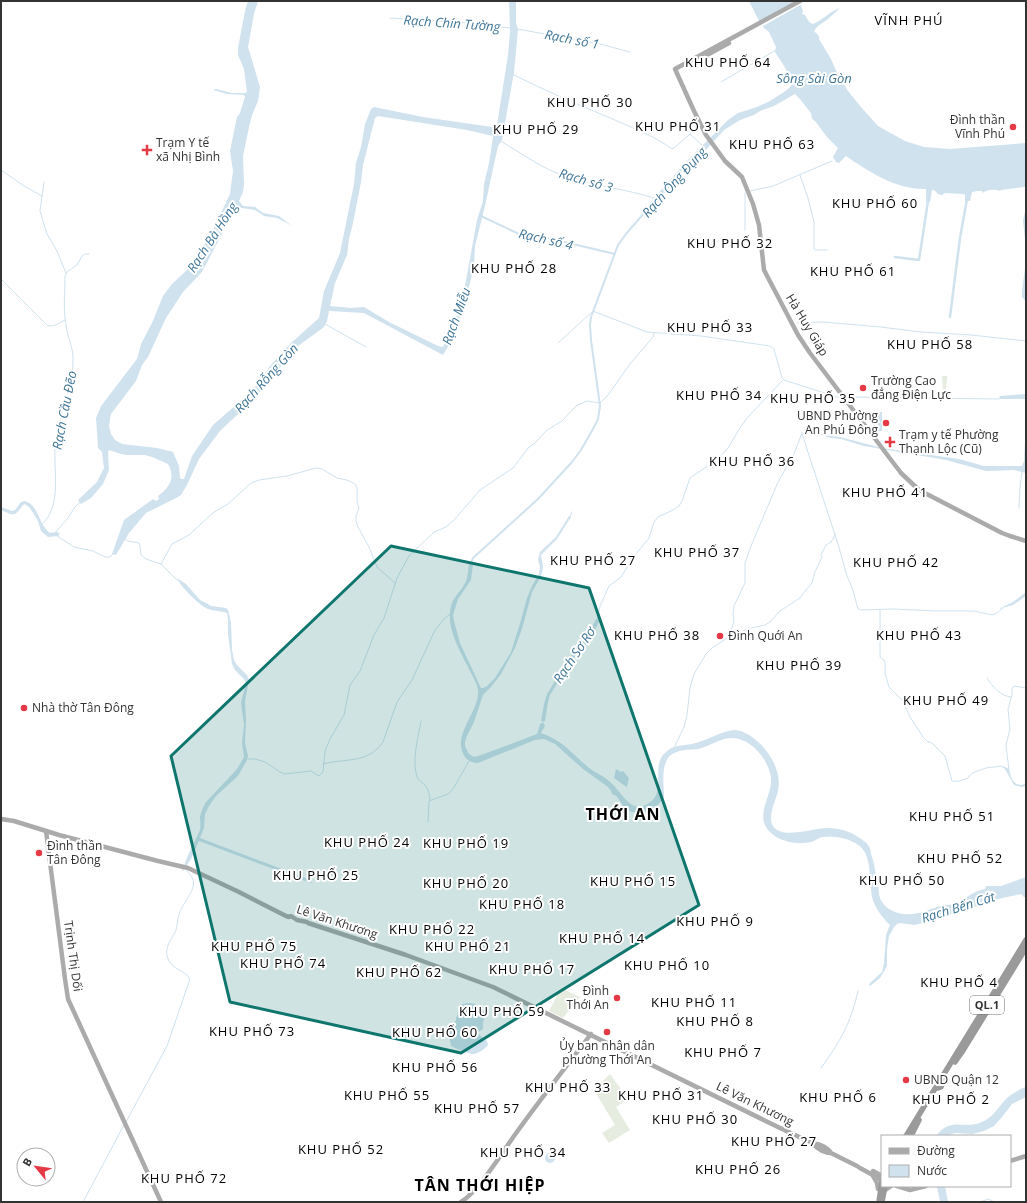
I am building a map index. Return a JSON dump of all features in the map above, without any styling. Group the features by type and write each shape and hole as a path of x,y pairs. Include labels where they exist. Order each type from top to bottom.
{"highway":[{"name":"QL.1","path":"908,1135 1026,937"},
{"name":"QL.1","path":"947,1067 1026,940"},
{"name":"QL.1","path":"1010,973 1026,945"},
{"name":"QL.1","path":"916,1121 955,1062 1026,948"},
{"path":"880,1202 882,1187"},
{"path":"880,1202 882,1187"}],"main road":[{"path":"713,50 800,1"},
{"path":"713,50 806,1"},
{"name":"Hà Huy Giáp","path":"713,50 675,70 706,135 725,161 742,177 753,204 759,225 764,270 798,334 810,353 905,477 919,490 1002,533 1026,540"},
{"path":"1,819 46,831"},
{"name":"Lê Văn Khương","path":"46,831 170,864 184,866 289,917 291,916 297,920 406,955 493,986 814,1144 828,1153 861,1166 881,1182"},
{"name":"Trịnh Thị Dối","path":"46,831 68,996 160,1202"},
{"path":"461,1202 467,1198 481,1182 591,1034"},
{"path":"1011,1160 1026,1155"},
{"path":"862,1175 864,1173 881,1171"},
{"path":"871,1173 877,1183 881,1183"},
{"path":"904,1187 918,1187"},
{"path":"907,1187 915,1187"}],"highlighted area":[{"path":"391,546 589,588 699,905 461,1053 230,1002 171,756"}],"shaded area":[{"path":"942,376 947,376 946,392 943,392"},
{"path":"561,988 580,997 563,1018 549,1011"},
{"path":"610,1074 628,1099 616,1107 630,1130 609,1143 602,1133 615,1125 594,1090"}],"water":[{"name":"Rạch Bà Hồng","path":"248,1 258,1 248,47 260,87 258,101 252,115 243,156 244,184 243,192 239,201 243,206 255,207 263,213 279,216 291,225 277,218 264,216 255,210 237,208 202,272 183,292 166,318 148,357 142,365 136,381 111,414 109,426 111,434 115,440 122,444 157,448 173,452 179,466 180,478 184,479 192,456 213,425 253,390 270,366 291,343 319,318 324,291 340,253 354,184 356,163 361,147 365,124 371,109 374,107 423,117 496,127 508,55 510,32 509,1 516,1 516,23 518,29 514,72 502,140 498,146 475,246 474,266 464,307 449,345 443,355 364,313 329,311 324,327 298,346 254,399 220,431 199,459 181,495 146,513 129,533 116,555 112,554 124,520 153,499 156,501 159,499 158,496 165,490 170,482 171,474 168,464 152,457 145,455 127,455 109,450 109,470 103,484 91,498 81,504 78,500 97,482 104,468 102,452 98,448 96,418 101,406 137,359 141,344 152,323 163,296 172,284 187,270 210,236 230,194 233,171 230,151 237,117 240,113 245,97 244,95 227,94 213,90 216,89 232,93 247,92 244,69 238,55","holes":["378,116 467,130 493,137 484,184 483,201 477,220 465,286 453,326 443,347 389,322 364,307 351,308 330,306 335,283 347,255 363,165 375,118"]},
{"name":"Sông Sài Gòn","path":"749,1 799,1 803,11 802,14 805,15 809,22 813,24 840,8 814,31 819,36 819,39 848,91 878,126 905,141 924,147 950,149 1026,143 1026,194 1025,187 1000,191 991,190 983,193 982,191 977,191 972,192 970,201 965,201 965,195 963,194 945,193 942,195 932,190 930,202 926,202 926,189 904,187 884,179 846,156 839,163 836,162 833,157 838,148 812,119 811,113 795,94 774,106 740,120 724,130 652,207 648,205 686,162 728,120 738,113 770,101 791,86 791,81 785,68 775,52 776,47 769,32 759,21"},
{"path":"1026,206 1026,249 1023,221"},
{"path":"1026,260 1026,302 1022,297 1022,291"},
{"path":"1026,394 1026,399 999,399 1000,396"},
{"path":"878,412 882,412 882,431 877,431"},
{"path":"1026,420 1026,473 1014,470 986,471 946,460 864,446 808,431 804,432 804,430 807,430 882,448 959,459 984,466 1022,466 1024,461"},
{"path":"25,501 30,503 36,511 46,530 50,533 57,532 60,534 58,536 48,537 41,531 38,521 30,508 25,504 18,512 14,514 1,510 1,507 12,511 15,510 21,502"},
{"name":"Rạch Bến Cát","path":"569,516 571,517 557,539 541,555 543,566 542,573 532,592 515,648 501,674 483,695 474,722 467,736 465,746 469,754 474,757 481,755 537,734 540,724 543,721 541,721 547,694 569,658 587,637 596,619 599,620 599,622 589,641 565,670 550,695 545,721 543,722 545,726 541,733 556,740 567,748 588,767 613,785 629,803 636,806 644,806 654,798 658,787 660,761 663,755 670,749 677,746 701,742 729,731 739,731 751,736 765,749 778,773 778,791 771,813 771,822 773,826 777,830 790,833 827,828 843,830 855,835 867,844 870,849 880,899 889,909 901,914 918,913 956,903 985,889 986,886 1001,886 1026,877 1026,897 1021,894 1002,898 915,925 897,924 889,936 887,966 880,978 870,986 869,984 882,972 886,935 890,925 881,915 874,903 870,871 863,849 849,840 831,836 821,837 806,843 795,843 779,839 771,833 766,827 763,815 771,782 768,767 759,753 747,742 739,739 728,738 698,749 682,750 671,755 665,764 663,777 664,797 652,809 641,813 635,813 625,808 618,798 612,794 608,787 583,769 555,744 544,739 535,740 478,763 468,760 461,749 461,742 466,726 477,702 478,689 451,628 450,613 452,603 466,581 469,563 473,564 471,580 458,599 453,615 460,643 481,688 483,688 495,678 511,652 527,598 539,574 540,567 538,560 540,552 556,537"},
{"path":"177,578 186,584 200,600 211,606 226,608 228,610 231,622 232,650 234,660 247,675 249,680 245,701 245,743 248,756 247,760 238,776 216,796 209,806 205,814 204,828 200,838 311,880 311,883 199,841 191,859 183,871 182,870 200,830 200,817 206,802 237,769 244,757 242,743 244,725 241,703 246,683 232,664 227,613 210,610 204,607 195,600"},
{"path":"1026,592 1026,596 1013,605 998,609 1013,602"},
{"path":"1003,766 1009,769 1016,784 1022,785 1026,783 1026,786 1022,787 1014,785 1005,769 1002,767"},
{"path":"616,769 621,772 623,771 629,778 627,787 614,778"},
{"path":"462,1004 475,1004 486,1012 483,1029 477,1033 487,1041 488,1045 482,1051 474,1054 451,1046 449,1035"},
{"path":"1026,1087 1026,1097 1012,1104 994,1126 984,1131 972,1134 956,1133 949,1135 937,1135 947,1126 958,1124 969,1125 986,1120 1009,1096"},
{"path":"548,1153 552,1153 554,1154 554,1162 548,1163 545,1160 545,1156"},
{"path":"937,1187 945,1187 948,1202 940,1202"}],"pier":[{"path":"801,1 802,4 761,27 758,22"}],"waterway":[{"name":"Rạch Chín Tường","path":"390,18 467,23 510,28"},
{"name":"Rạch số 1","path":"517,29 600,44 630,52"},
{"path":"721,82 776,50"},
{"name":"Rạch Ông Đụng","path":"512,74 560,97 641,132 672,149 690,134 703,146"},
{"name":"Rạch số 3","path":"501,141 541,166 558,174 588,183 654,198"},
{"path":"750,191 773,186 832,161"},
{"path":"1,170 42,196"},
{"path":"800,175 814,222 814,249 827,250"},
{"path":"44,182 40,211 47,234 57,251 66,273"},
{"path":"745,193 745,230"},
{"path":"950,317 960,238 967,199"},
{"path":"895,257 919,260 928,201"},
{"name":"Rạch Ông Đụng","path":"471,563 473,558 538,499 572,462 593,429 598,419 600,406 591,340 591,317 618,245 651,205"},
{"name":"Rạch số 4","path":"481,216 519,234 539,236 615,254"},
{"name":"Rạch Cầu Đẽo","path":"42,524 50,514 54,502 56,439 73,368 73,354 65,313 65,276 67,272 77,265 82,256 89,254"},
{"path":"1,279 47,325 54,326 65,320"},
{"path":"558,343 593,311 647,332 701,336 770,346 774,349 782,378 784,380 841,397"},
{"path":"797,323 823,322 1026,341"},
{"path":"325,324 366,347"},
{"path":"248,759 255,759 265,762 285,774 311,771 319,776 323,772 325,751 344,715 350,685 360,671 374,635 384,618 397,578 409,556 434,532 446,527 454,520 480,490 513,468 529,447 535,443 547,430 562,421 576,406 587,401 600,403 608,395 630,364 653,337 654,333"},
{"name":"Rạch Sơ Rơ","path":"597,620 600,606 609,586 621,577 635,555 649,538 654,522 658,517 679,506 690,478 718,459 728,448 747,418 783,380"},
{"path":"847,397 999,399"},
{"path":"802,433 858,609 974,611 992,615 1003,608"},
{"path":"674,748 684,727 690,688 694,674 706,654 730,636 734,621 734,606 745,583 745,563 751,546 778,482 794,454 802,433"},
{"path":"161,564 172,544 189,535 214,512 228,504 251,483 259,480 287,476 316,468 322,469 337,478 347,480 355,484 357,487 357,502 359,508 356,516 358,527 369,547 377,567 395,583"},
{"path":"1019,508 1022,472"},
{"path":"55,533 80,502"},
{"path":"570,517 572,512"},
{"path":"730,637 747,629 765,625 770,622 780,611 800,598 812,583 822,557 821,555 826,545 832,541 835,535"},
{"name":"Rạch Rỗng Gòn","path":"57,536 74,547 93,551 105,557 110,557 114,553"},
{"path":"124,538 128,541 139,543 141,555 146,559 161,564 177,580"},
{"path":"880,610 880,657 885,661 885,673 889,687 903,701 910,717 923,737 932,743 945,756 952,781 959,781 968,778 972,773 986,768 1002,766"},
{"path":"323,764 363,757 377,749 383,742 397,702 412,680 435,630 450,614"},
{"path":"987,678 1000,693 1011,697"},
{"path":"1009,770 1006,745 1010,729 1008,709 1012,695 1012,688 1015,686 1026,688"},
{"path":"421,721 415,766 418,779 427,788 430,800"},
{"path":"428,822 429,801 448,794 453,789 469,761"},
{"path":"126,1122 167,1046 190,979 185,973 172,965 167,956 168,946 176,930 179,914 193,886 193,881 187,869"},
{"path":"821,1068 834,1050 844,1032 852,1013 858,991"},
{"path":"83,1202 124,1125"},
{"path":"979,1202 989,1199 994,1202"},
{"path":"967,1202 973,1202"}],"place":[{"name":"Đình thần Vĩnh Phú","path":"1013,127"},
{"name":"Trạm Y tế xã Nhị Bình","path":"147,150"},
{"name":"Trường Cao đẳng Điện Lực","path":"863,388"},
{"name":"UBND Phường An Phú Đông","path":"886,423"},
{"name":"Trạm y tế Phường Thạnh Lộc (Cũ)","path":"890,442"},
{"name":"Đình Quới An","path":"720,636"},
{"name":"Nhà thờ Tân Đông","path":"24,708"},
{"name":"Đình thần Tân Đông","path":"39,853"},
{"name":"Đình Thới An","path":"617,998"},
{"name":"Ủy ban nhân dân phường Thới An","path":"607,1032"},
{"name":"UBND Quận 12","path":"906,1080"}],"district":[{"name":"VĨNH PHÚ","path":"909,20"},
{"name":"KHU PHỐ 64","path":"728,62"},
{"name":"KHU PHỐ 30","path":"590,102"},
{"name":"KHU PHỐ 31","path":"678,126"},
{"name":"KHU PHỐ 29","path":"536,129"},
{"name":"KHU PHỐ 63","path":"772,144"},
{"name":"KHU PHỐ 60","path":"875,203"},
{"name":"KHU PHỐ 32","path":"730,243"},
{"name":"KHU PHỐ 28","path":"514,268"},
{"name":"KHU PHỐ 61","path":"853,271"},
{"name":"KHU PHỐ 33","path":"710,327"},
{"name":"KHU PHỐ 58","path":"930,344"},
{"name":"KHU PHỐ 34","path":"719,395"},
{"name":"KHU PHỐ 35","path":"813,398"},
{"name":"KHU PHỐ 36","path":"752,461"},
{"name":"KHU PHỐ 41","path":"885,492"},
{"name":"KHU PHỐ 37","path":"697,552"},
{"name":"KHU PHỐ 27","path":"593,560"},
{"name":"KHU PHỐ 42","path":"896,562"},
{"name":"KHU PHỐ 38","path":"657,635"},
{"name":"KHU PHỐ 43","path":"919,635"},
{"name":"KHU PHỐ 39","path":"799,665"},
{"name":"KHU PHỐ 49","path":"946,700"},
{"name":"THỚI AN","path":"623,814"},
{"name":"KHU PHỐ 51","path":"952,816"},
{"name":"KHU PHỐ 24","path":"367,842"},
{"name":"KHU PHỐ 19","path":"466,843"},
{"name":"KHU PHỐ 52","path":"960,858"},
{"name":"KHU PHỐ 25","path":"316,875"},
{"name":"KHU PHỐ 50","path":"902,880"},
{"name":"KHU PHỐ 15","path":"633,881"},
{"name":"KHU PHỐ 20","path":"466,883"},
{"name":"KHU PHỐ 18","path":"522,904"},
{"name":"KHU PHỐ 9","path":"715,921"},
{"name":"KHU PHỐ 22","path":"432,929"},
{"name":"KHU PHỐ 14","path":"602,938"},
{"name":"KHU PHỐ 75","path":"254,946"},
{"name":"KHU PHỐ 21","path":"468,946"},
{"name":"KHU PHỐ 74","path":"283,963"},
{"name":"KHU PHỐ 10","path":"667,965"},
{"name":"KHU PHỐ 17","path":"532,969"},
{"name":"KHU PHỐ 62","path":"399,972"},
{"name":"KHU PHỐ 4","path":"959,982"},
{"name":"KHU PHỐ 11","path":"694,1002"},
{"name":"KHU PHỐ 59","path":"502,1011"},
{"name":"KHU PHỐ 8","path":"715,1021"},
{"name":"KHU PHỐ 73","path":"252,1031"},
{"name":"KHU PHỐ 60","path":"435,1032"},
{"name":"KHU PHỐ 7","path":"723,1052"},
{"name":"KHU PHỐ 56","path":"435,1067"},
{"name":"KHU PHỐ 33","path":"568,1087"},
{"name":"KHU PHỐ 55","path":"387,1095"},
{"name":"KHU PHỐ 31","path":"661,1095"},
{"name":"KHU PHỐ 6","path":"838,1097"},
{"name":"KHU PHỐ 2","path":"951,1099"},
{"name":"KHU PHỐ 57","path":"477,1108"},
{"name":"KHU PHỐ 30","path":"695,1119"},
{"name":"KHU PHỐ 27","path":"774,1141"},
{"name":"KHU PHỐ 52","path":"341,1149"},
{"name":"KHU PHỐ 34","path":"523,1152"},
{"name":"KHU PHỐ 26","path":"738,1169"},
{"name":"KHU PHỐ 72","path":"184,1178"},
{"name":"TÂN THỚI HIỆP","path":"480,1185"}],"water label":[{"name":"Rạch Miễu","path":"456,316"}]}
